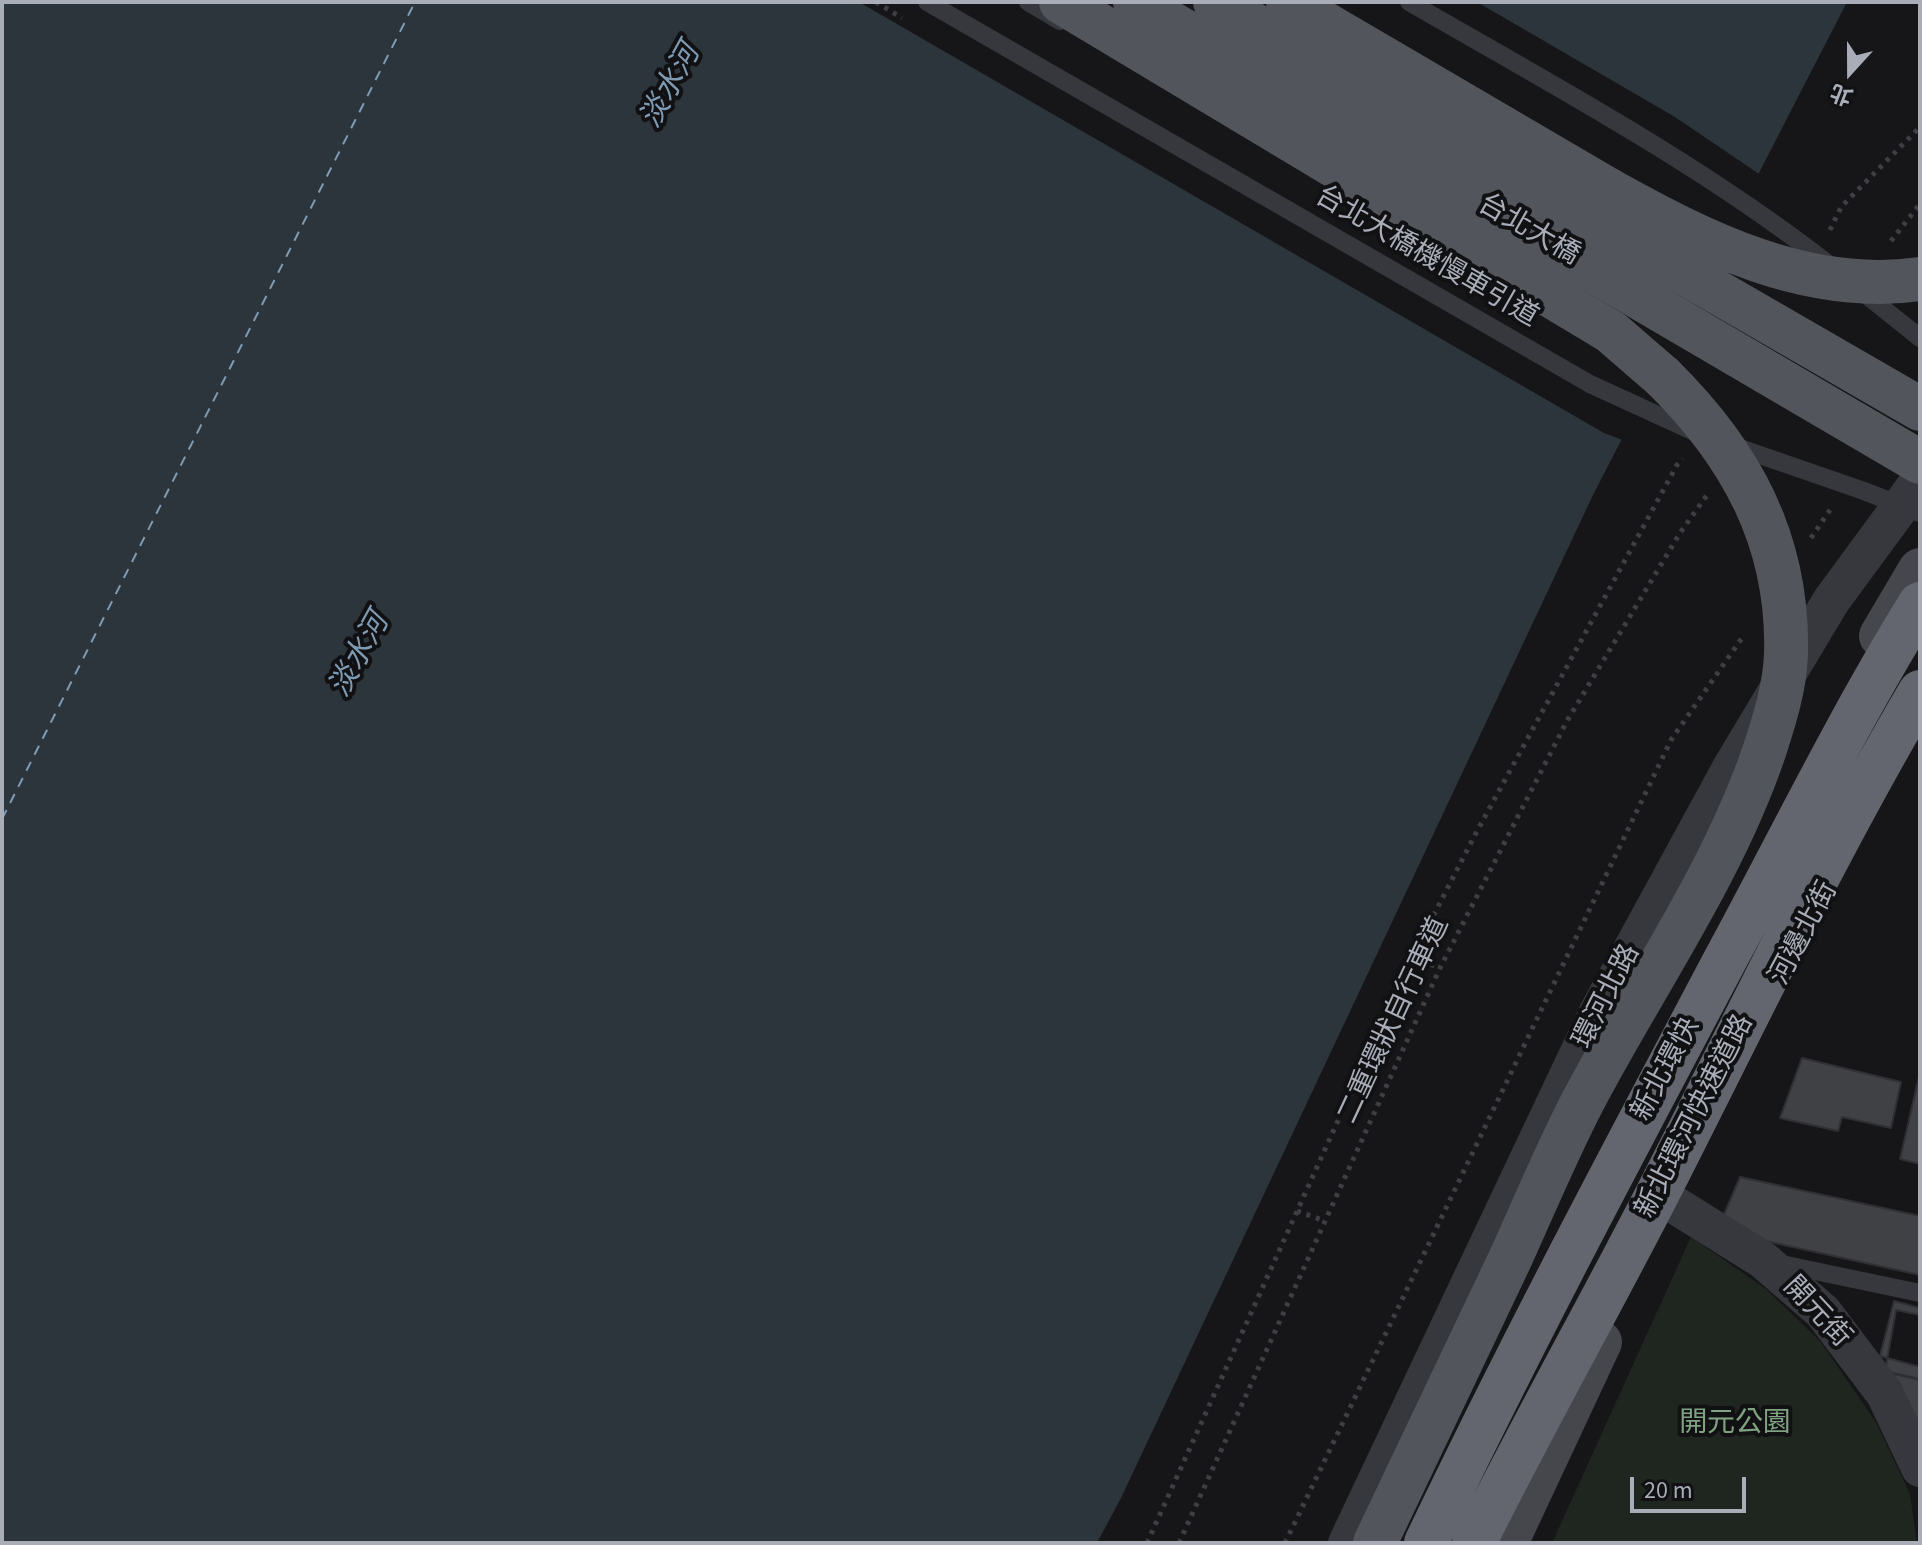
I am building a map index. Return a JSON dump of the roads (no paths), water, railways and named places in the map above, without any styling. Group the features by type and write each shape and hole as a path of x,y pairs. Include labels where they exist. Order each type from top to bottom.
{"highway":[{"name":"新北環快","path":"1426,1543 1614,1169 1833,758 1916,591"},
{"name":"新北環河快速道路","path":"1474,1543 1872,774 1920,692"}],"main road":[{"path":"1061,2 1611,332 1694,408 1730,453 1752,493 1783,592 1786,656 1776,713 1751,788 1720,855 1582,1103 1375,1543"},
{"name":"台北大橋","path":"1135,2 1918,487"},
{"name":"台北大橋","path":"1215,2 1920,409"},
{"path":"1288,2 1686,233 1755,261 1815,275 1889,283 1920,279"}],"street":[{"path":"1404,1543 1476,1398 1736,901 1916,591 1898,551 1918,487"},
{"name":"環河北路","path":"1347,1543 1599,1010 1731,768 1831,601 1918,487"},
{"name":"河邊北街","path":"1506,1543 1667,1200 1920,715"},
{"name":"開元街","path":"1667,1200 1763,1260 1823,1312 1885,1394 1920,1468"}],"lane":[{"name":"台北大橋機慢車引道","path":"927,2 1590,384 1688,431 1850,486 1918,487"},
{"path":"1028,2 1145,70 1244,114"},
{"path":"1409,2 1647,140 1771,219 1920,338"},
{"path":"1763,1260 1920,1293"}],"water":[{"name":"淡水河","path":"2,2 1847,2 1593,495 1121,1498 1097,1543 2,1543"}],"park label":[{"name":"開元公園","path":"1735,1425"}]}
